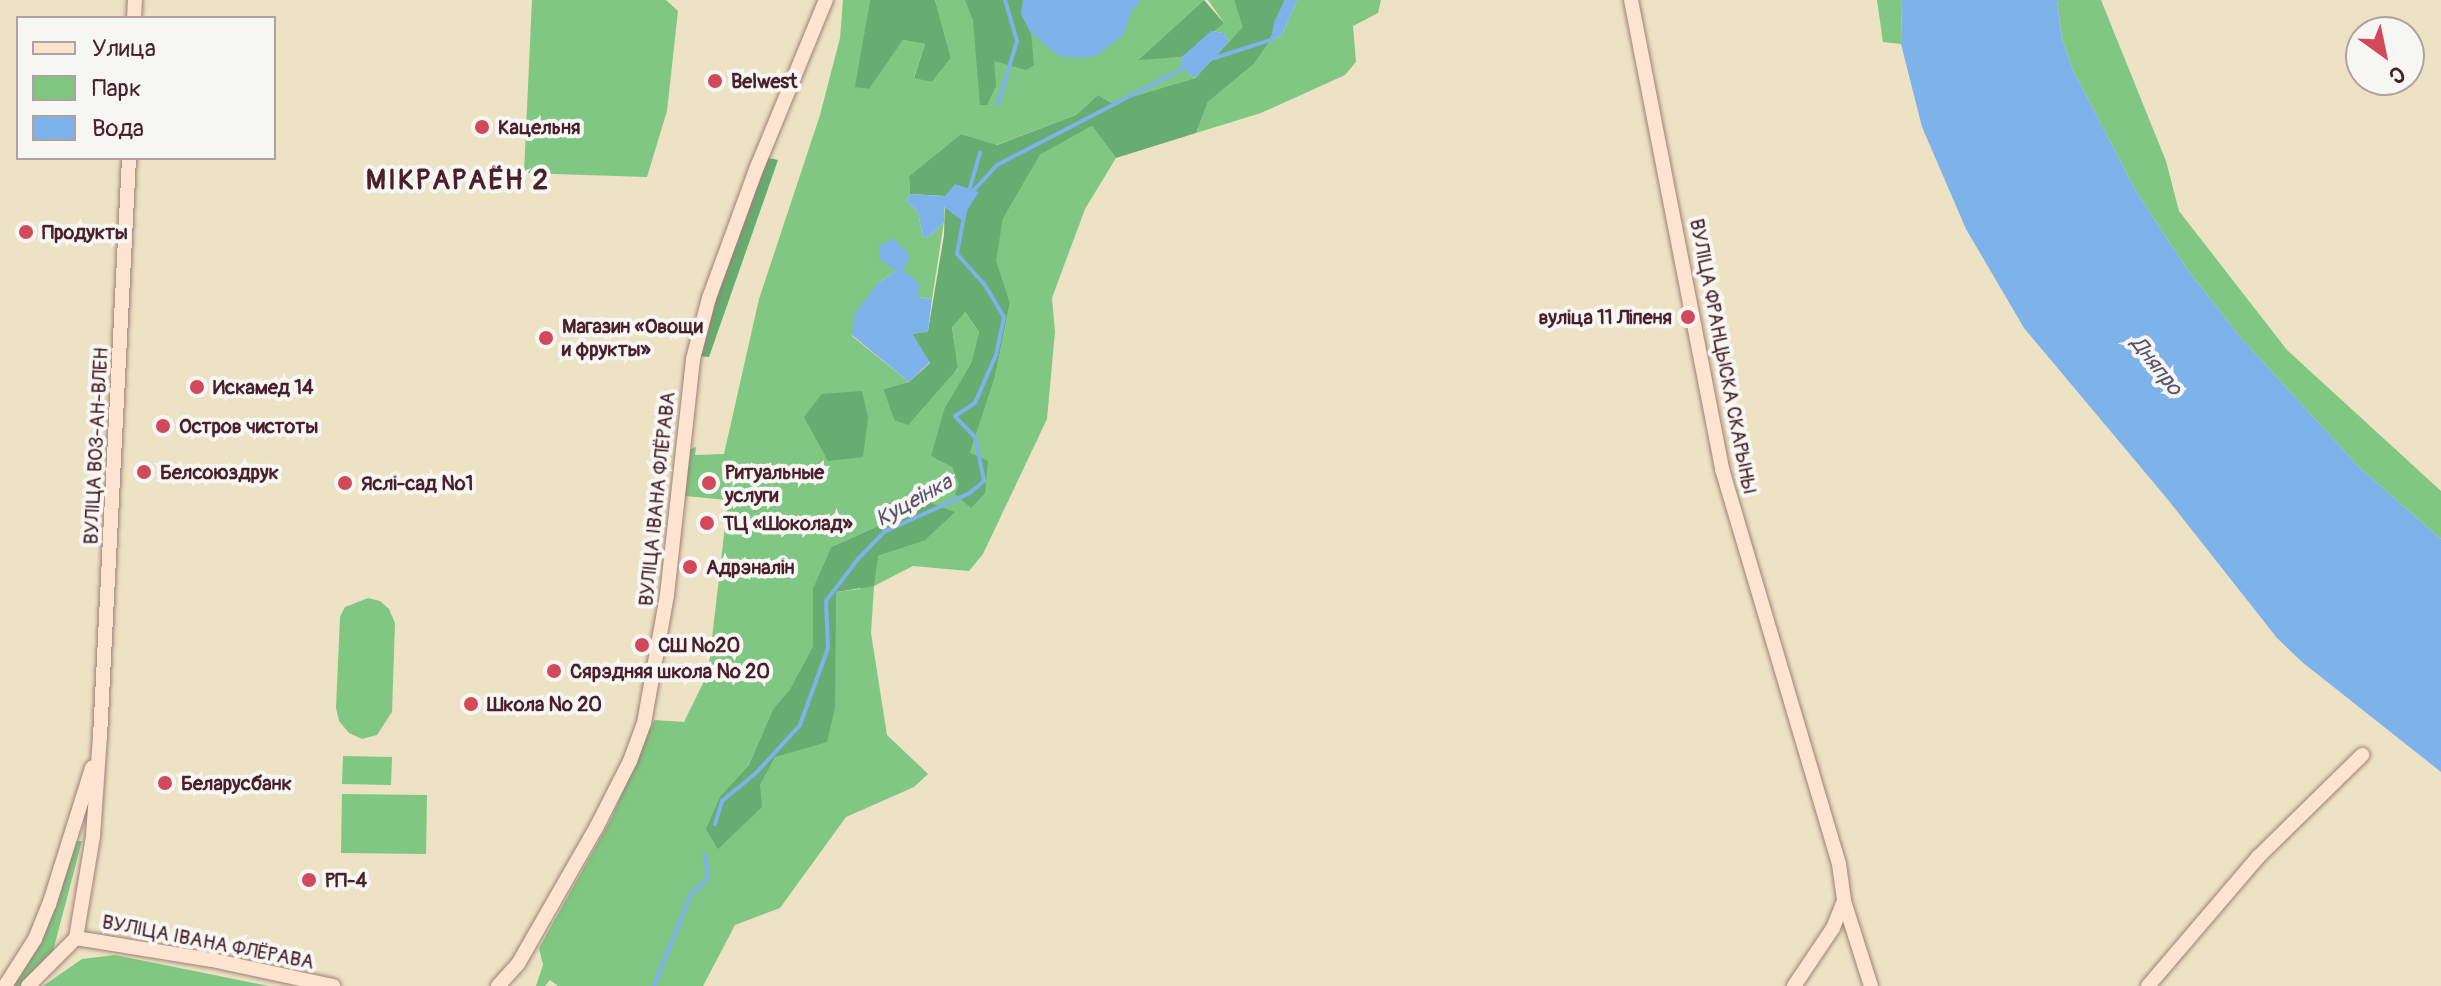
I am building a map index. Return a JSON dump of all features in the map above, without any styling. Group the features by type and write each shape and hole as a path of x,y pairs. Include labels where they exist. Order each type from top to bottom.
{"main road":[{"name":"ВУЛІЦА ІВАНА ФЛЁРАВА","path":"498,986 518,964 597,826 630,761 644,723 667,595 693,359 709,298 757,167 826,0"},
{"name":"ВУЛІЦА ФРАНЦЫСКА СКАРЫНЫ","path":"1631,0 1722,469 1839,864 1844,901 1871,986"},
{"name":"ВУЛІЦА ВОЗ-АН-ВЛЕН","path":"76,938 93,836 100,737 129,160"},
{"name":"ВУЛІЦА ВОЗ-АН-ВЛЕН","path":"5,986 35,939 49,905 73,835 100,737"},
{"path":"2148,986 2258,857 2362,755"},
{"path":"1794,986 1833,928 1844,901"},
{"name":"ВУЛІЦА ІВАНА ФЛЁРАВА","path":"76,938 212,960 333,986"},
{"path":"28,986 76,938"}],"green space":[{"path":"532,0 666,0 678,11 667,111 647,177 524,173"},
{"path":"843,0 870,0 856,86 868,89 903,40 925,44 914,77 932,82 951,58 935,0 1204,0 1139,59 1182,57 1183,68 1195,78 1111,103 1098,95 1076,115 996,145 961,134 909,176 910,194 906,200 918,212 923,238 931,235 944,222 932,299 918,297 896,271 878,283 852,336 909,382 883,389 894,420 958,369 952,326 964,311 979,332 971,363 945,407 952,467 971,507 970,453 995,377 1010,303 995,262 1003,219 1040,155 1092,126 1116,158 1085,209 1052,298 1055,332 1047,419 983,554 969,571 913,566 874,586 871,633 887,735 928,774 914,787 846,817 780,908 735,925 703,986 558,986 550,980 545,986 536,986 543,965 539,948 611,819 654,720 684,722 708,673 728,500 684,496 688,450 696,447 695,455 724,454 759,299 820,115 840,38","holes":["917,498 924,541 878,556 860,589 836,592 834,640 760,785 721,795 749,765 773,709 790,689 813,646 813,588 831,547 874,528"]},
{"path":"870,0 935,0 951,58 932,82 914,78 925,44 903,40 869,89 855,87"},
{"path":"965,0 1023,0 1021,14 1031,33 1034,65 1026,70 994,61 996,86 987,105 980,105 973,20"},
{"path":"1204,0 1224,23 1182,57 1138,60"},
{"path":"1208,0 1234,0 1244,27 1229,42 1224,33 1211,31 1224,23"},
{"path":"1234,0 1285,0 1271,40 1254,64 1208,102 1196,133 1116,158 1092,126 1040,155 1003,219 996,261 1010,303 995,377 970,453 988,461 985,493 971,508 955,494 959,484 952,467 931,456 945,407 971,363 979,332 965,312 952,327 958,368 908,425 894,420 883,389 909,382 930,363 912,334 928,331 944,235 945,196 910,194 909,176 961,134 997,145 1076,115 1098,95 1111,103 1195,78 1243,27"},
{"path":"1297,0 1381,0 1378,13 1353,26 1356,62 1345,75 1261,113 1196,133 1208,102 1254,64 1271,40 1282,35"},
{"path":"1877,0 1902,0 1901,44 1883,42"},
{"path":"2057,0 2101,0 2166,161 2179,211 2287,350 2441,491 2441,539 2360,468 2241,338 2187,269 2136,191 2073,70 2062,39"},
{"path":"768,158 778,160 709,357 699,356 714,304"},
{"path":"862,391 868,418 863,457 828,461 804,417 822,394"},
{"path":"917,498 955,512 924,541 878,556 874,586 836,592 835,708 827,742 775,757 760,785 762,807 718,849 706,829 721,795 749,765 773,709 790,689 813,646 813,588 831,547 874,528"},
{"path":"368,598 380,601 389,609 395,623 392,712 377,735 362,739 349,733 339,721 336,708 340,617 345,607"},
{"path":"343,756 392,757 391,785 342,784"},
{"path":"342,794 427,795 426,854 341,853"},
{"path":"77,841 82,841 53,951 20,986 11,986 55,906"},
{"path":"115,955 269,986 43,986 82,959"}],"water":[{"path":"1023,0 1141,0 1132,10 1123,35 1096,56 1078,58 1059,56 1031,33 1021,14"},
{"path":"1285,0 1297,0 1282,35 1271,40 1274,22"},
{"name":"Дняпро","path":"1902,0 2057,0 2062,39 2073,70 2136,191 2187,269 2241,338 2360,468 2441,539 2441,772 2302,662 2277,638 2169,501 2024,328 1966,229 1922,127 1901,44"},
{"path":"1211,31 1224,33 1229,42 1195,78 1182,68 1182,57"},
{"path":"955,184 979,192 961,220 944,207 944,222 931,235 923,238 918,212 906,200 910,194 945,196"},
{"path":"894,239 910,256 903,270 919,283 918,297 932,299 928,332 912,334 930,362 909,382 852,335 855,313 878,283 896,271 879,258 879,246"}],"waterway":[{"path":"998,104 1017,41 1005,0"},
{"path":"1211,59 1271,40 1273,36"},
{"path":"972,192 997,165 1188,66"},
{"name":"Куцеінка","path":"969,191 980,153"},
{"name":"Куцеінка","path":"715,824 722,801 756,773 800,725 828,648 826,601 858,559 884,532 970,493 984,481 975,437 955,416 975,403 996,355 1004,317 984,284 957,254 965,211"},
{"name":"Куцеінка","path":"654,986 691,894 708,878 705,855"}],"place":[{"name":"Belwest","path":"715,81"},
{"name":"Кацельня","path":"482,127"},
{"name":"Продукты","path":"26,232"},
{"name":"вуліца 11 Ліпеня","path":"1688,317"},
{"name":"Магазин «Овощи и фрукты»","path":"546,338"},
{"name":"Искамед 14","path":"197,387"},
{"name":"Остров чистоты","path":"163,426"},
{"name":"Белсоюздрук","path":"144,472"},
{"name":"Яслі-сад №1","path":"345,483"},
{"name":"Ритуальные услуги","path":"709,483"},
{"name":"ТЦ «Шоколад»","path":"707,523"},
{"name":"Адрэналін","path":"690,567"},
{"name":"СШ №20","path":"642,645"},
{"name":"Сярэдняя школа № 20","path":"554,671"},
{"name":"Школа № 20","path":"471,704"},
{"name":"Беларусбанк","path":"165,783"},
{"name":"РП-4","path":"309,880"}],"district":[{"name":"МІКРАРАЁН 2","path":"458,181"}]}
